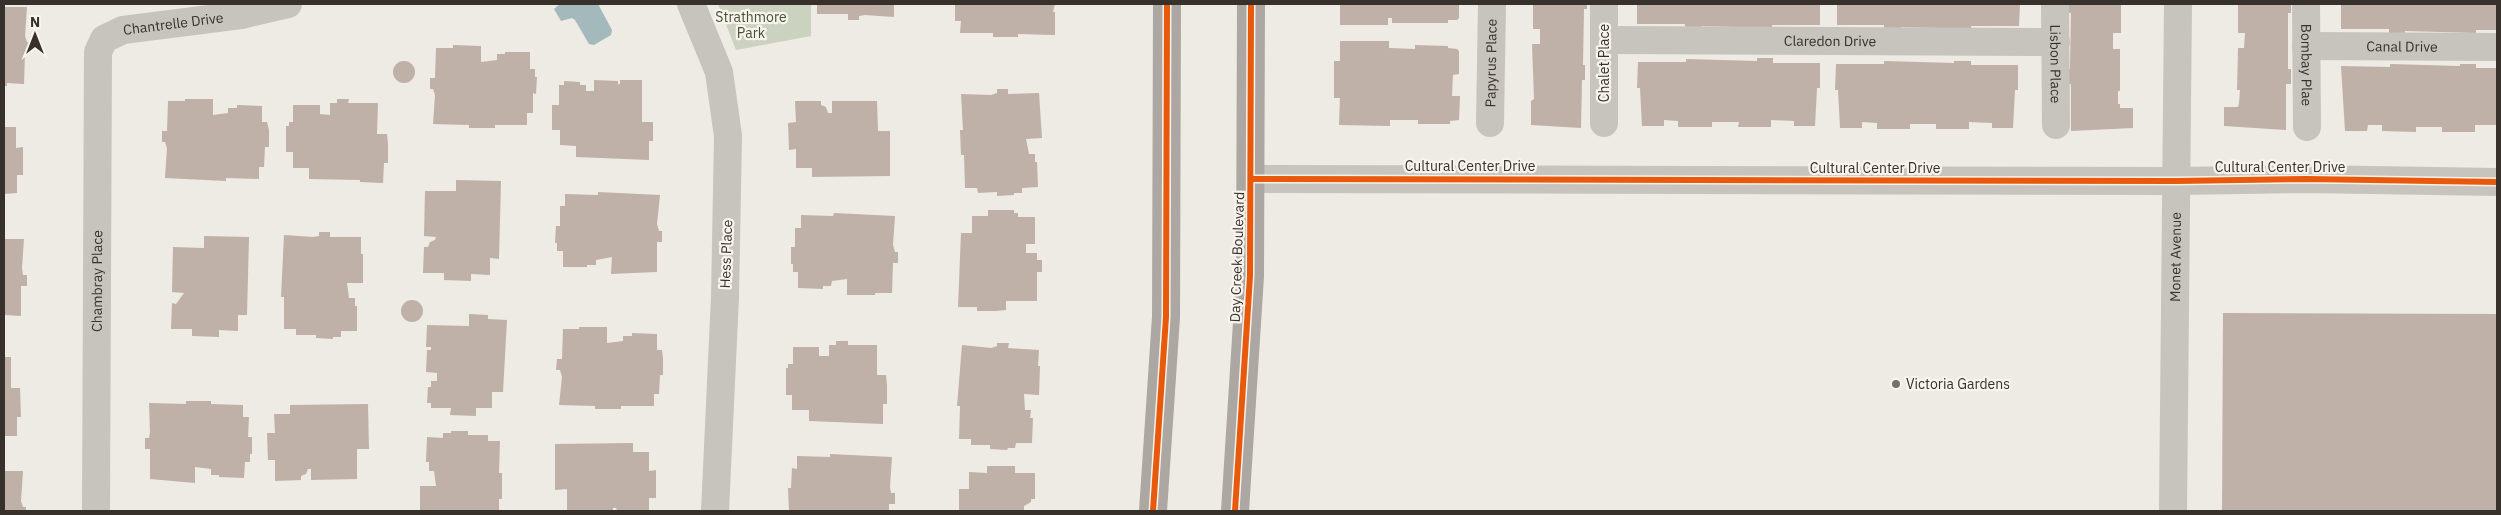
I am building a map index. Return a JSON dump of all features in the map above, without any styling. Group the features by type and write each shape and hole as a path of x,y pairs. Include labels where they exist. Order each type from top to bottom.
{"main road":[{"path":"1153,511 1166,318 1167,4"},
{"name":"Day Creek Boulevard","path":"1235,511 1250,276 1252,179 1251,4"}],"street":[{"name":"Chantrelle Drive","path":"98,52 104,39 123,30 240,15 288,4"},
{"name":"Hess Place","path":"691,4 719,72 728,136 725,297 715,511"},
{"name":"Papyrus Place","path":"1490,123 1492,4"},
{"name":"Chalet Place","path":"1604,4 1604,123"},
{"name":"Lisbon Place","path":"2055,4 2056,125"},
{"name":"Monet Avenue","path":"2173,511 2174,230 2178,4"},
{"name":"Bombay Plae","path":"2306,4 2307,127"},
{"name":"Claredon Drive","path":"1604,40 2056,42"},
{"name":"Canal Drive","path":"2306,46 2497,47"},
{"name":"Chambray Place","path":"96,511 98,52"},
{"name":"Cultural Center Drive","path":"1252,179 2176,181 2307,179 2497,182"}],"green space":[{"name":"Strathmore Park","path":"718,4 811,4 811,36 736,50"}],"shaded area":[{"path":"560,4 598,4 612,30 611,35 594,45 589,44 575,20 572,18 561,21 554,9"}],"building":[{"path":"817,4 894,4 894,17 865,15 859,16 859,20 848,20 848,14 817,14"},
{"path":"955,4 1055,4 1053,12 1055,12 1055,35 1018,34 1018,37 993,37 993,33 960,33 961,21 955,21"},
{"path":"1340,4 1459,4 1459,18 1457,20 1448,20 1448,23 1392,23 1392,18 1388,18 1388,25 1340,25"},
{"path":"1533,4 1587,4 1587,9 1584,9 1583,65 1585,65 1585,80 1582,80 1581,128 1531,125 1531,101 1534,99 1532,44 1540,44 1540,29 1533,29"},
{"path":"1637,4 1820,4 1820,25 1772,25 1772,28 1701,26 1701,28 1685,28 1685,24 1637,24"},
{"path":"1837,4 2020,4 2019,26 1971,26 1971,29 1901,27 1901,29 1884,29 1884,25 1837,25"},
{"path":"2068,4 2121,4 2121,33 2113,33 2113,49 2120,49 2120,91 2118,91 2118,104 2120,104 2120,108 2133,108 2133,128 2071,131 2071,84 2067,84 2067,69 2070,69 2071,13 2068,13"},
{"path":"2238,4 2291,4 2291,13 2288,13 2288,69 2291,69 2291,84 2286,84 2286,130 2224,126 2224,107 2238,107 2239,103 2240,90 2237,90 2238,48 2244,48 2245,33 2238,33"},
{"path":"2341,4 2497,4 2497,30 2476,30 2476,33 2405,31 2405,33 2389,33 2389,29 2341,29"},
{"path":"4,7 27,7 25,36 27,42 30,42 30,53 25,53 24,84 7,83 7,86 4,86"},
{"path":"1340,41 1389,41 1389,48 1415,49 1415,45 1448,46 1448,48 1457,49 1459,51 1459,74 1453,75 1452,96 1460,96 1459,120 1450,121 1450,124 1418,124 1418,120 1390,120 1390,126 1339,125 1340,98 1334,98 1334,61 1340,61"},
{"path":"453,45 481,46 481,62 497,60 497,54 505,54 505,52 530,52 530,69 535,69 535,77 537,77 536,94 533,93 533,113 527,113 527,125 495,125 495,128 469,128 469,125 433,124 435,95 433,89 430,89 430,78 435,78 436,48 453,48"},
{"path":"1757,58 1773,58 1773,63 1820,63 1820,88 1817,88 1815,126 1794,126 1794,121 1771,120 1771,127 1738,127 1739,122 1712,122 1712,127 1678,127 1678,121 1664,120 1664,126 1642,126 1640,88 1637,88 1638,62 1686,62 1686,59 1757,61"},
{"path":"404,61 412,64 415,72 412,80 404,83 396,80 393,72 396,64"},
{"path":"1884,61 1954,63 1954,61 1971,61 1971,65 2018,65 2018,90 2015,90 2013,128 1992,128 1992,123 1969,122 1969,129 1936,129 1936,124 1910,124 1910,129 1877,129 1877,123 1862,122 1862,128 1840,128 1838,90 1835,90 1836,64 1884,64"},
{"path":"2390,64 2460,66 2460,64 2476,64 2476,68 2497,68 2497,125 2475,125 2475,132 2442,132 2442,127 2416,127 2416,132 2382,131 2382,125 2368,125 2367,131 2345,131 2341,66 2390,67"},
{"path":"594,80 618,81 618,84 620,84 620,80 642,80 642,122 653,122 653,141 649,141 649,160 576,157 576,146 560,145 560,130 552,130 552,105 559,105 559,85 564,85 564,81 580,82 580,85 586,85 586,91 594,91"},
{"path":"997,89 1008,89 1008,94 1039,93 1042,138 1026,139 1029,154 1035,154 1035,162 1037,162 1038,187 1022,188 1022,193 1014,193 1014,195 997,196 997,192 978,193 977,188 965,188 964,155 961,155 960,130 963,130 961,94 991,95 997,93"},
{"path":"185,99 213,99 213,115 228,113 228,108 237,108 237,105 262,106 262,122 267,122 269,130 269,147 265,147 264,167 259,167 259,179 226,178 226,181 165,178 167,148 165,142 162,142 162,131 167,131 168,101 185,101"},
{"path":"337,99 349,99 348,103 378,103 377,134 387,134 388,144 388,163 384,163 383,183 360,182 360,180 309,179 309,168 293,168 293,152 286,152 286,126 289,126 289,122 293,122 293,105 320,105 320,114 330,115 330,103 337,103"},
{"path":"795,101 821,101 821,105 826,107 828,113 832,113 832,101 877,101 878,131 890,131 890,176 812,177 812,168 796,168 796,149 789,150 788,123 796,122"},
{"path":"4,127 16,127 16,148 23,147 23,175 17,175 17,193 4,194"},
{"path":"456,180 501,181 499,259 490,258 490,275 471,274 471,281 444,280 444,273 423,273 424,247 428,247 430,242 435,240 436,237 424,236 425,191 456,191"},
{"path":"598,192 660,195 657,224 659,231 662,231 662,242 657,242 657,272 611,274 612,257 596,260 596,265 587,265 587,267 563,267 563,251 557,251 557,243 555,243 556,226 560,226 560,206 565,206 565,194 598,195"},
{"path":"988,210 1014,210 1014,213 1018,213 1018,217 1035,217 1035,244 1026,244 1026,253 1037,253 1037,260 1042,260 1042,272 1037,272 1037,301 1006,301 1006,310 996,311 977,311 977,307 958,307 961,233 972,233 972,216 988,216"},
{"path":"834,213 895,216 893,245 895,252 898,252 898,263 893,263 892,293 847,295 847,279 832,281 831,286 823,286 823,289 798,288 798,272 793,272 793,264 791,264 791,247 795,247 795,228 801,228 801,215 833,216"},
{"path":"319,232 330,232 330,237 361,237 363,283 347,283 349,298 355,298 355,306 357,306 357,331 341,331 341,337 333,337 333,339 316,338 316,335 296,335 296,329 284,329 284,297 281,297 284,235 313,237 319,236"},
{"path":"204,236 249,237 247,315 238,315 238,331 219,330 219,337 192,336 192,329 171,329 172,303 176,304 184,293 172,292 173,247 204,248"},
{"path":"4,239 24,239 22,268 23,275 27,275 27,286 21,286 21,316 4,315"},
{"path":"412,300 420,303 423,311 420,319 412,322 404,319 401,311 404,303"},
{"path":"2223,313 2497,314 2497,511 2222,511"},
{"path":"469,314 488,315 488,319 507,320 503,392 492,392 492,408 476,408 476,416 450,415 451,408 431,408 431,403 427,403 428,387 431,387 431,381 437,381 437,373 426,372 427,350 431,350 431,347 426,347 427,325 469,326"},
{"path":"579,327 607,327 607,343 623,341 623,336 632,336 632,333 657,334 657,350 662,350 663,375 660,375 659,394 654,394 654,406 621,406 621,409 595,409 595,406 559,405 562,377 560,370 556,370 557,359 562,359 563,329 579,329"},
{"path":"836,341 848,341 848,345 877,345 877,375 886,375 887,386 887,404 883,404 883,424 809,421 809,410 792,410 792,395 786,395 786,368 788,368 788,364 793,364 793,347 819,347 819,356 829,356 829,345 836,345"},
{"path":"997,343 1009,343 1008,348 1039,350 1039,395 1024,394 1025,410 1031,410 1030,418 1033,418 1032,443 1016,443 1015,448 1008,448 1007,450 990,449 990,445 971,445 971,439 959,439 960,406 957,406 962,345 991,348 997,346"},
{"path":"4,357 11,357 11,388 20,388 21,417 17,417 17,436 4,436"},
{"path":"186,401 211,401 211,404 243,405 243,417 249,417 248,437 252,437 252,454 250,454 250,462 245,462 244,478 219,477 219,475 211,475 211,469 195,467 195,483 150,479 150,449 145,449 145,438 149,438 150,432 149,403 186,404"},
{"path":"368,404 369,449 357,449 357,479 311,480 311,469 308,469 306,474 301,476 301,480 275,481 275,460 268,460 267,433 275,433 274,414 290,414 290,405"},
{"path":"451,431 468,431 468,435 488,435 488,441 500,441 499,473 502,473 502,499 499,499 499,511 420,511 420,486 436,486 434,471 429,471 429,462 426,462 427,437 443,438 443,433 451,433"},
{"path":"633,443 633,452 649,452 649,471 656,470 656,498 649,498 649,511 617,511 616,508 613,508 613,511 567,511 567,489 555,490 555,444"},
{"path":"830,454 892,457 890,487 891,493 895,493 895,504 889,504 889,511 789,511 788,488 791,488 792,468 797,469 797,456 830,457"},
{"path":"987,466 1015,466 1015,473 1035,473 1035,499 1031,499 1031,502 1024,506 1024,511 959,511 959,489 969,489 969,472 987,473"},
{"path":"4,471 23,471 21,501 23,507 26,507 26,511 4,511"}],"cycle path":[{"path":"1153,511 1166,317 1167,4"},
{"path":"1235,511 1250,276 1251,4"},
{"path":"1252,179 2176,181 2307,179 2497,182"}],"place":[{"name":"Victoria Gardens","path":"1896,384"}]}
